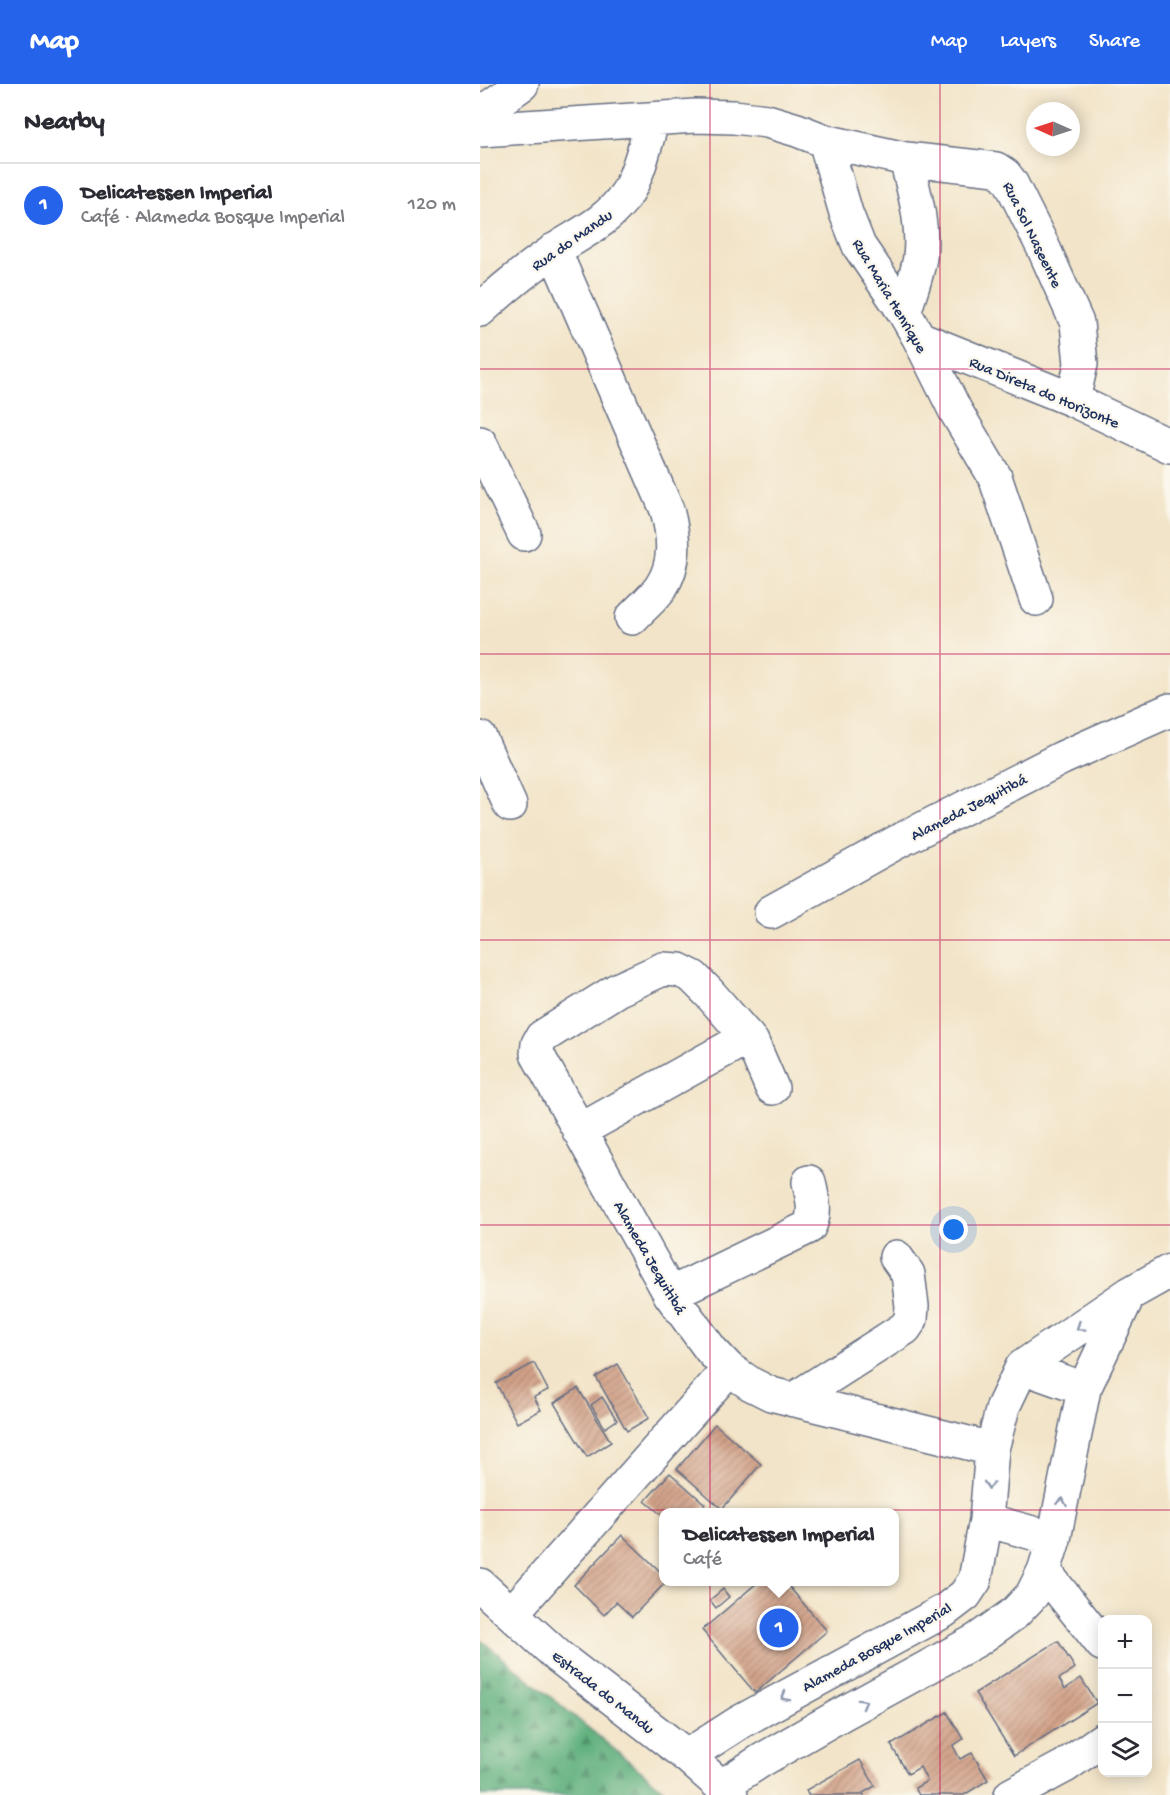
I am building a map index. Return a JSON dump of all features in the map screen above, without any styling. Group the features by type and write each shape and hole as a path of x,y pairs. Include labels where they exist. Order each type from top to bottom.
{"street":[{"path":"480,114 522,84"},
{"path":"480,130 695,116 768,121 825,141"},
{"name":"Rua do Mandu","path":"480,310 507,285 554,250 590,230 612,213 628,191 653,119"},
{"name":"Rua Sol Naseente","path":"825,141 906,159 996,169 1005,175 1044,249 1077,323 1081,364 1073,400"},
{"name":"Rua Maria Henrique","path":"825,141 846,213 859,246 912,325 955,410 994,477 1036,599"},
{"path":"906,159 919,214 920,256 912,325"},
{"path":"554,250 667,510 673,531 674,555 661,588 632,618"},
{"name":"Rua Direta do Horizonte","path":"912,325 1170,446"},
{"path":"480,442 524,534"},
{"name":"Alameda Jequitibá","path":"771,912 927,826 1062,758 1170,710"},
{"path":"481,741 510,805"},
{"name":"Alameda Jequitibá","path":"748,1037 693,977 679,970 663,969 617,990 542,1037 538,1044 537,1054 670,1294 711,1350 729,1369 771,1394 992,1449"},
{"path":"579,1131 748,1037 772,1088"},
{"path":"670,1294 809,1227 813,1221 814,1208 809,1182"},
{"path":"793,1400 905,1329 911,1319 912,1306 908,1274 896,1257"},
{"path":"1022,1366 1129,1294 1170,1271"},
{"path":"727,1791 762,1760 977,1640 1015,1613 1032,1594 1044,1571 1054,1539 1084,1389 1129,1294"},
{"path":"1022,1366 1084,1389"},
{"name":"Alameda Bosque Imperial","path":"687,1756 740,1722 944,1611 965,1595 975,1580 986,1520 992,1449 1003,1407 1022,1366"},
{"path":"512,1614 729,1369"},
{"path":"986,1520 1054,1539"},
{"path":"1044,1571 1098,1639"},
{"name":"Estrada do Mandu","path":"480,1585 559,1657 687,1756 727,1791"},
{"path":"1011,1795 1065,1766 1098,1743"}],"green space":[{"path":"480,1639 670,1795 480,1795"}],"building":[{"path":"534,1363 548,1390 534,1397 541,1410 517,1423 496,1383"},
{"path":"618,1364 649,1418 627,1431 596,1377"},
{"path":"578,1388 611,1442 587,1457 554,1403"},
{"path":"602,1397 617,1420 605,1428 591,1405"},
{"path":"715,1424 761,1464 723,1508 677,1469"},
{"path":"670,1473 705,1504 702,1508 659,1508 659,1513 645,1501"},
{"path":"622,1535 659,1570 659,1586 662,1586 632,1617 616,1602 604,1615 574,1585"},
{"path":"753,1586 788,1586 827,1631 755,1693 702,1630"},
{"path":"723,1589 729,1597 716,1608 710,1600"},
{"path":"1058,1641 1075,1668 1059,1679 1065,1689 1081,1678 1097,1703 1014,1756 975,1693"},
{"path":"947,1712 963,1739 953,1746 960,1759 972,1753 988,1780 964,1795 919,1795 915,1788 927,1781 920,1767 908,1774 891,1745"},
{"path":"860,1760 875,1786 863,1793 864,1795 808,1795 806,1790"}],"place":[{"name":"Delicatessen Imperial","path":"779,1628"}]}
